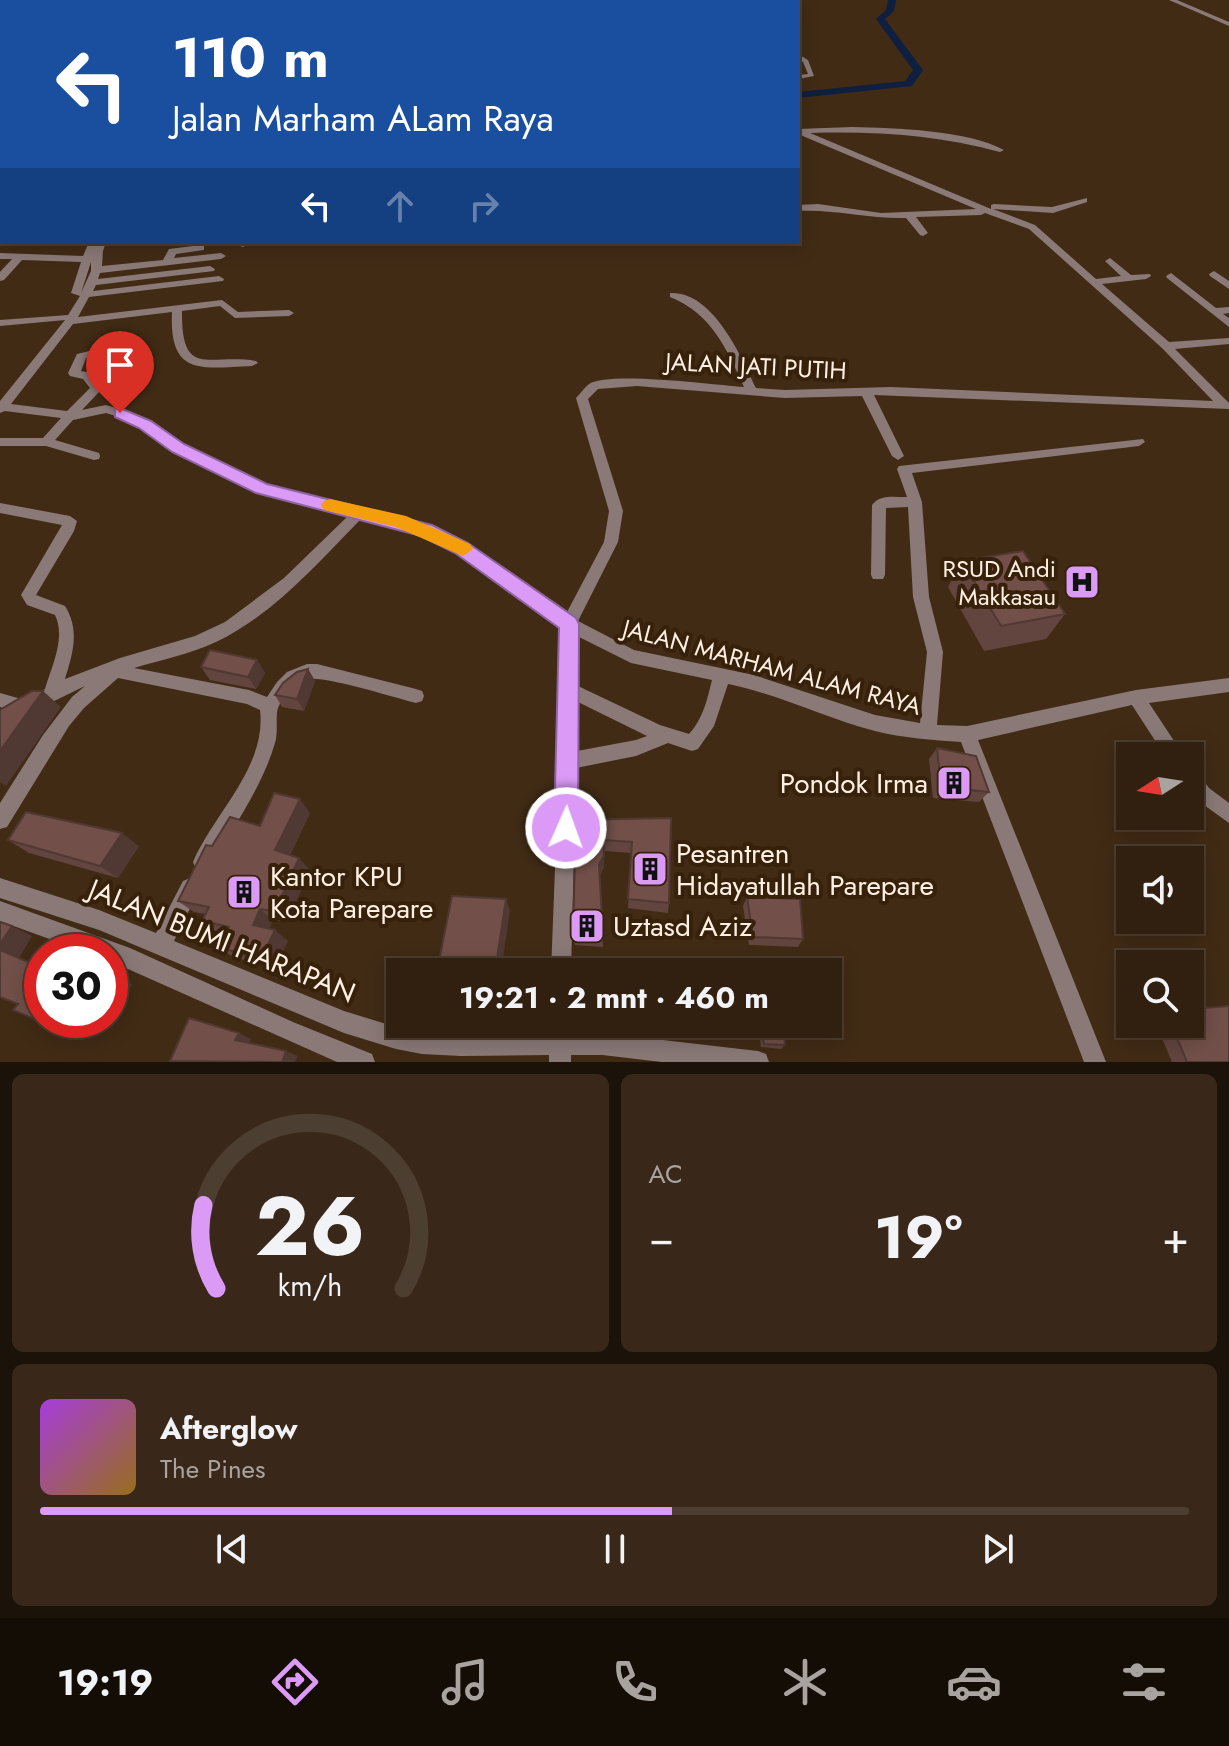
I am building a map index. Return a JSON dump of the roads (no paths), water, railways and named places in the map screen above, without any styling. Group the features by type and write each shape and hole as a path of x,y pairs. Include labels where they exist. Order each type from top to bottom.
{"street":[{"path":"1172,0 1229,24"},
{"path":"800,57 806,61 812,75 800,77"},
{"path":"800,131 867,128 971,140 1000,150"},
{"path":"800,132 1032,227 1166,346 1226,407"},
{"path":"970,204 1053,210 1084,200"},
{"path":"800,208 818,207 875,215 993,211"},
{"path":"909,215 923,233"},
{"path":"0,405 87,289 94,244"},
{"path":"67,319 81,280 100,244"},
{"path":"167,262 172,251 201,248"},
{"path":"0,256 92,262 167,262 221,256"},
{"path":"0,278 20,256"},
{"path":"1110,261 1129,278"},
{"path":"87,289 210,269"},
{"path":"1214,274 1229,286"},
{"path":"1094,282 1146,276"},
{"path":"1171,276 1229,324"},
{"path":"87,289 219,279"},
{"path":"674,295 695,302 730,345 751,390"},
{"path":"0,323 222,303 235,315 289,313"},
{"path":"177,308 176,341 183,356 192,362 252,363"},
{"path":"1214,311 1229,310"},
{"path":"1166,346 1229,341"},
{"path":"125,347 129,363 124,389 96,388 87,376 74,373 80,357 125,347"},
{"name":"JALAN JATI PUTIH","path":"569,624 611,542 616,511 582,398 594,386 616,382 785,394 928,392 1226,407"},
{"path":"46,442 96,388"},
{"path":"867,393 898,456"},
{"name":"JALAN MARHAM ALAM RAYA","path":"0,405 73,416 106,409 120,413 145,424 178,448 262,489 426,530 462,548 569,624 631,656 754,682 875,723 928,732 967,734 1136,697 1229,685"},
{"path":"0,442 46,442 94,456"},
{"path":"928,732 935,652 921,597 915,502 905,467 1139,442"},
{"path":"878,575 879,505 885,502 915,502"},
{"path":"0,508 70,521 28,595 32,601 60,610 67,624 66,644 53,691"},
{"path":"0,726 53,691 211,637 245,616 301,570 360,512"},
{"path":"561,958 570,690 569,624"},
{"path":"0,820 76,701 120,668 249,697 269,709"},
{"path":"161,944 258,765 272,727 269,709 288,677 304,671 317,671 416,696"},
{"path":"570,690 666,736 692,743 700,737 722,675"},
{"path":"1136,697 1166,742"},
{"path":"0,700 25,707"},
{"path":"967,734 1095,1062"},
{"path":"568,761 636,748 666,736"},
{"path":"1204,795 1229,814"},
{"name":"JALAN BUMI HARAPAN","path":"0,888 161,944 344,1022 396,1038 448,1044 559,1043 673,1050 758,1062"},
{"name":"JALAN BUMI HARAPAN","path":"0,911 130,958 286,1030 364,1062"}],"waterway":[{"path":"800,95 908,84 918,70 880,19 890,11 892,0"}],"place":[{"name":"RSUD Andi Makkasau","path":"1082,582"},
{"name":"Pondok Irma","path":"954,783"},
{"name":"Pesantren Hidayatullah Parepare","path":"650,869"},
{"name":"Kantor KPU Kota Parepare","path":"244,892"},
{"name":"Uztasd Aziz","path":"587,926"}]}
